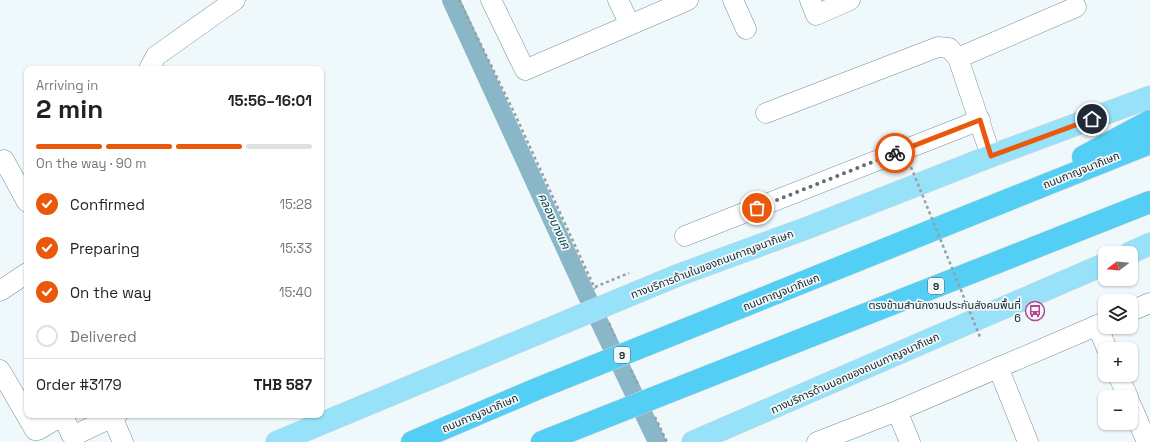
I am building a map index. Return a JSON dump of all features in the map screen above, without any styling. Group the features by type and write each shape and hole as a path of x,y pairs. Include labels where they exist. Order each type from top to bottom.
{"highway":[{"path":"973,214 1150,121"},
{"name":"ถนนกาญจนาภิเษก","path":"412,442 540,388 1150,143"},
{"name":"9","path":"550,439 1150,202"}],"main road":[{"name":"ทางบริการด้านในของถนนกาญจนาภิเษก","path":"324,417 520,340 676,276 1150,97"},
{"path":"1138,249 1150,244"},
{"name":"ทางบริการด้านนอกของถนนกาญจนาภิเษก","path":"693,442 1098,267"},
{"name":"ทางบริการด้านในของถนนกาญจนาภิเษก","path":"277,442 318,419"}],"street":[{"path":"151,66 156,56 235,0"},
{"path":"491,0 524,70 688,0"},
{"path":"618,0 630,25"},
{"path":"733,0 746,29"},
{"path":"813,8 850,0"},
{"path":"958,58 1076,7"},
{"path":"766,113 938,46 949,48 958,58 991,156"},
{"path":"685,236 980,120"},
{"path":"4,160 24,197"},
{"path":"0,291 24,275"},
{"path":"1138,308 1150,303"},
{"path":"817,442 1098,325"},
{"path":"998,368 1028,442"},
{"path":"0,370 24,411"},
{"path":"897,410 910,442"},
{"path":"28,418 35,430 38,430 60,419 65,420 71,434 75,435 111,418"},
{"path":"116,418 123,442"},
{"path":"1138,421 1147,442"}],"path":[{"path":"459,0 516,117 597,294"},
{"path":"911,168 980,337"},
{"path":"607,320 617,340"},
{"path":"630,368 640,388"},
{"path":"654,415 667,442"}],"waterway":[{"name":"คลองบางแค","path":"451,0 585,292 657,442"}],"way so far":[{"path":"757,208 895,153"}],"place":[{"name":"ตรงข้ามสำนักงานประกันสังคมพื้นที่ 6","path":"1035,311"}],"route":[{"path":"895,153 980,120 991,156 1092,119"}]}
